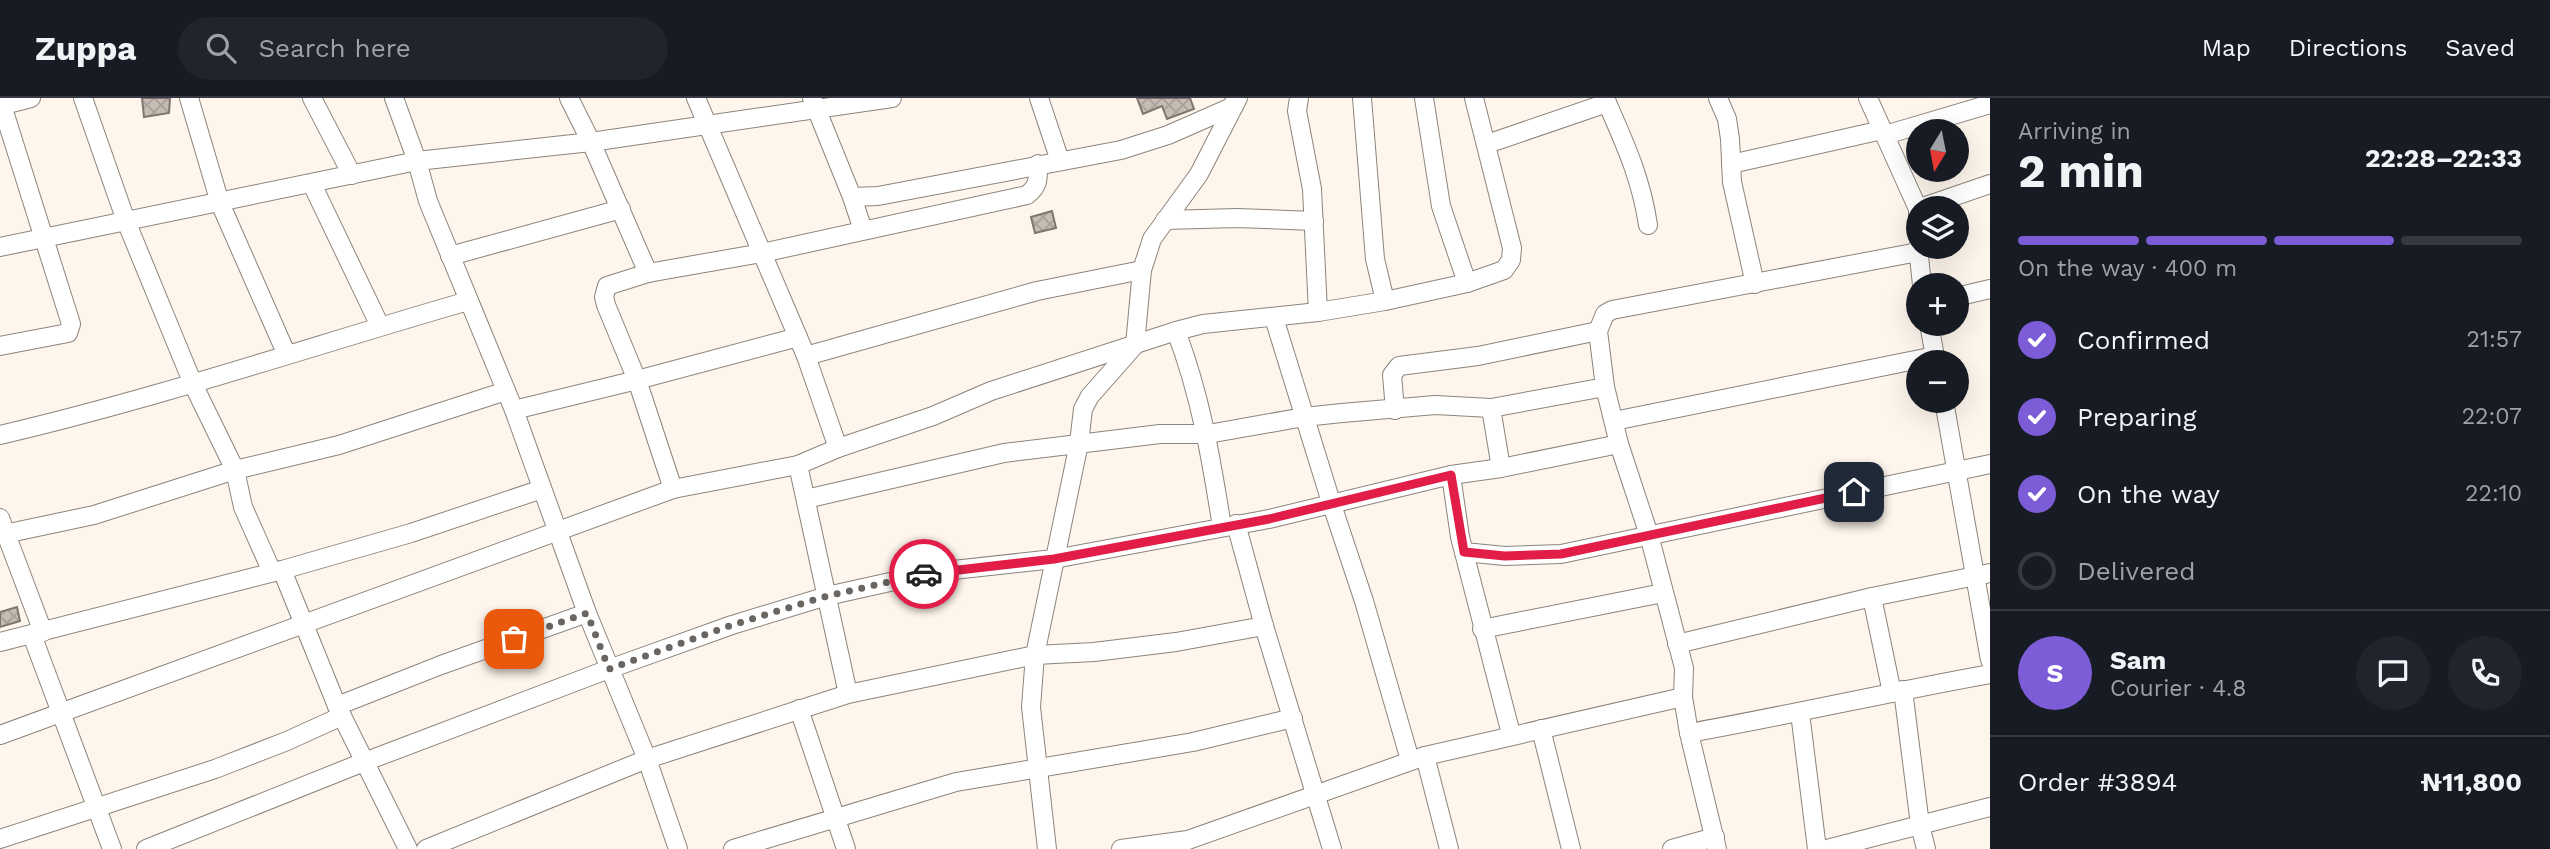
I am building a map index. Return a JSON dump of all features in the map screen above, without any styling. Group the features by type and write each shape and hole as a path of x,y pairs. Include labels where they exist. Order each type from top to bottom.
{"street":[{"path":"0,346 61,335 71,329 1,103 31,98"},
{"path":"83,98 126,220 193,384 235,470 243,507 304,624 339,711 408,849"},
{"path":"189,98 220,204 286,354"},
{"path":"312,98 352,175"},
{"path":"394,98 418,161 428,201 514,410 587,613 647,759 678,849"},
{"path":"569,98 648,273"},
{"path":"696,98 710,125 806,356 838,448"},
{"path":"0,247 126,220 220,204 418,161 591,142 710,125 815,104 892,98"},
{"path":"1039,98 1060,161"},
{"path":"1299,98 1297,111 1312,189 1318,312"},
{"path":"1362,98 1375,259 1385,301"},
{"path":"1424,98 1444,219 1466,284"},
{"path":"0,735 673,489 798,465 838,448 933,416 991,391 1176,331 1203,324 1274,318 1385,301 1466,284 1504,270 1511,260 1512,248 1474,98"},
{"path":"1718,98 1727,119 1732,182 1755,284"},
{"path":"1868,98 1912,196"},
{"path":"852,197 878,196 1121,150 1234,101"},
{"path":"1047,849 1031,707 1035,655 1079,443 1083,409 1090,397 1135,345 1142,270 1152,239 1199,174 1234,101"},
{"path":"1487,144 1606,101 1634,164 1643,192 1648,225"},
{"path":"1731,164 1884,133 1989,102"},
{"path":"815,104 863,230"},
{"path":"673,489 637,380 604,296 607,286 648,273 762,253 1027,195 1035,189 1038,181 1038,164"},
{"path":"312,184 380,326"},
{"path":"1955,196 1990,184"},
{"path":"450,256 621,209"},
{"path":"1166,220 1237,218 1314,221"},
{"path":"1672,849 1716,843 1689,733 1683,697 1684,668 1649,535 1619,444 1605,387 1598,331 1605,314 1612,310 1755,284 1906,252"},
{"path":"806,356 1037,291 1142,270"},
{"path":"1969,294 1990,289"},
{"path":"0,435 193,384 286,354 468,302"},
{"path":"1274,318 1331,502 1449,849"},
{"path":"1176,331 1199,397 1229,526 1264,626 1332,849"},
{"path":"1395,410 1392,375 1399,366 1478,356 1598,331"},
{"path":"514,410 798,337"},
{"path":"1614,421 1906,365"},
{"path":"806,499 1004,453 1160,434 1208,434 1304,416 1435,405 1491,408 1605,387"},
{"path":"112,849 60,713 37,633 2,529 94,515 235,470 339,445 506,391"},
{"path":"1491,408 1502,468"},
{"path":"1946,413 1982,574 1990,660"},
{"path":"146,849 609,669 732,625 827,596 935,572 1054,559 1269,519 1451,475 1502,468 1619,444"},
{"path":"1464,552 1515,556 1561,554 1990,464"},
{"path":"798,465 848,694"},
{"path":"1451,475 1464,552 1511,734"},
{"path":"0,642 277,571 411,533 542,489"},
{"path":"1677,644 1871,597 1982,574"},
{"path":"1482,629 1663,593"},
{"path":"1871,597 1897,691 1926,849"},
{"path":"0,839 215,769 287,741 339,711 441,665 587,613"},
{"path":"426,849 647,759 848,694 1035,655 1094,652 1176,642 1264,626"},
{"path":"1689,733 1990,674"},
{"path":"1121,849 1189,844 1417,758 1511,734 1683,697"},
{"path":"799,709 846,849"},
{"path":"1800,713 1817,849"},
{"path":"733,849 956,782 1038,766 1193,742 1293,718"},
{"path":"1541,729 1571,849"},
{"path":"1828,849 1990,807"}],"building":[{"path":"142,98 170,98 169,113 144,117"},
{"path":"1137,98 1190,98 1194,109 1167,119 1162,106 1143,114"},
{"path":"1052,211 1056,228 1035,233 1031,217"},
{"path":"17,607 20,621 0,627 0,612"}],"way so far":[{"path":"514,639 587,613 609,669 732,625 827,596 924,574"}],"route":[{"path":"924,574 1054,559 1269,519 1451,475 1464,552 1505,556 1561,554 1854,492"}]}
